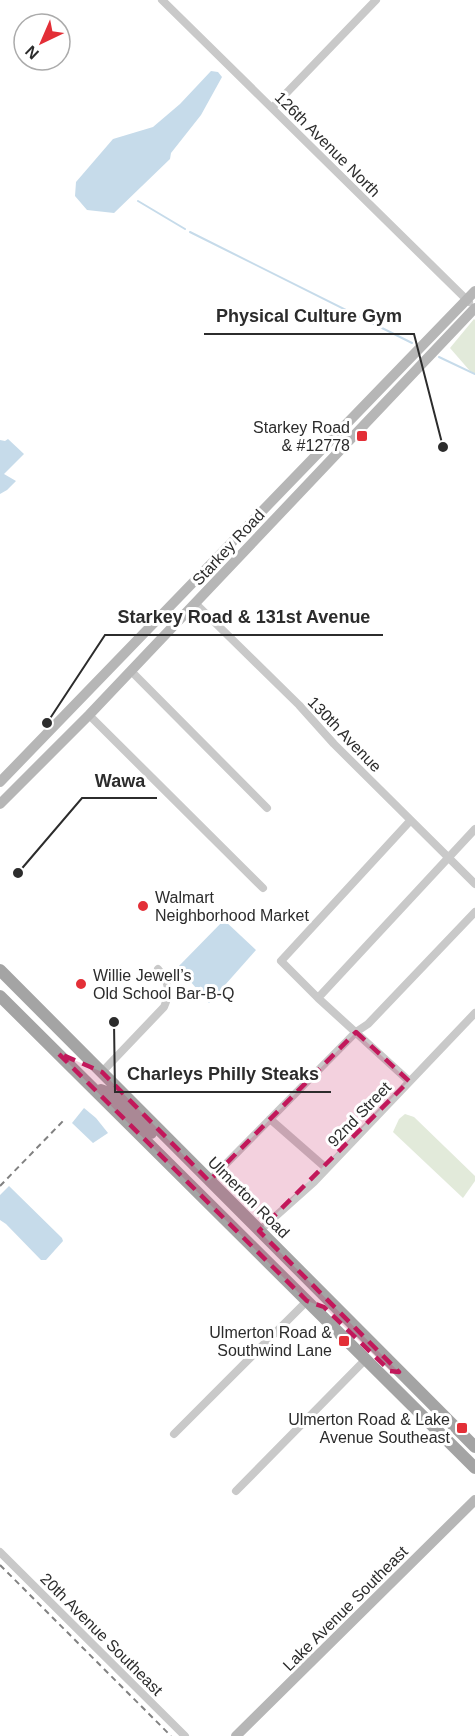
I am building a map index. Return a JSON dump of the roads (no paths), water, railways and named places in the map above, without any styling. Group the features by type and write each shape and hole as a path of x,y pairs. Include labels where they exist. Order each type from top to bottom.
{"main road":[{"name":"Starkey Road","path":"0,804 89,715 473,306 475,291"},
{"name":"Starkey Road","path":"0,782 225,552 473,306"},
{"path":"175,603 195,603 199,585 224,559 225,552"},
{"path":"47,757 51,730"},
{"name":"Ulmerton Road","path":"0,969 475,1447"},
{"name":"Ulmerton Road","path":"0,996 475,1468"},
{"path":"58,1053 68,1054 83,1066 102,1072"},
{"path":"92,1087 109,1093 153,1135 170,1141"},
{"path":"180,1174 196,1178 242,1224 259,1231"},
{"path":"307,1301 319,1303 385,1367 395,1374 399,1372"},
{"name":"Lake Avenue Southeast","path":"236,1736 475,1500"}],"street":[{"path":"272,108 376,0"},
{"name":"126th Avenue North","path":"167,2 473,306"},
{"name":"130th Avenue","path":"195,603 299,705 410,822 475,884"},
{"path":"130,671 267,808"},
{"path":"89,715 263,888"},
{"path":"409,1082 281,961 410,822"},
{"path":"318,998 475,829"},
{"path":"209,1181 356,1032 368,1024 475,912"},
{"path":"102,1072 164,1007 169,993 168,985 158,969"},
{"name":"92nd Street","path":"259,1231 314,1182 475,1013"},
{"path":"270,1119 326,1168"},
{"path":"174,1434 307,1301"},
{"path":"236,1491 366,1359"},
{"name":"20th Avenue Southeast","path":"0,1552 185,1736"}],"water":[{"path":"211,71 218,72 222,77 201,115 171,153 170,159 114,213 87,210 75,196 76,182 113,139 153,127 180,104"},
{"path":"8,439 24,454 4,474 16,481 0,494 0,440"},
{"path":"224,920 256,950 209,1003 178,967"},
{"path":"84,1108 108,1133 93,1143 72,1123"},
{"path":"9,1186 62,1238 63,1241 46,1260 41,1260 0,1220 0,1195"}],"waterway":[{"path":"138,201 185,229"},
{"path":"190,232 412,343"},
{"path":"439,357 475,374"}],"railway":[{"path":"0,1186 64,1120"},
{"path":"0,1565 171,1736"}],"place":[{"name":"Starkey Road & #12778","path":"362,436"},
{"name":"Physical Culture Gym","path":"443,447"},
{"name":"Starkey Road & 131st Avenue","path":"47,723"},
{"name":"Wawa","path":"18,873"},
{"name":"Walmart Neighborhood Market","path":"143,906"},
{"name":"Willie Jewell’s Old School Bar-B-Q","path":"81,984"},
{"name":"Charleys Philly Steaks","path":"114,1022"},
{"name":"Ulmerton Road & Southwind Lane","path":"344,1341"},
{"name":"Ulmerton Road & Lake Avenue Southeast","path":"462,1428"}]}
